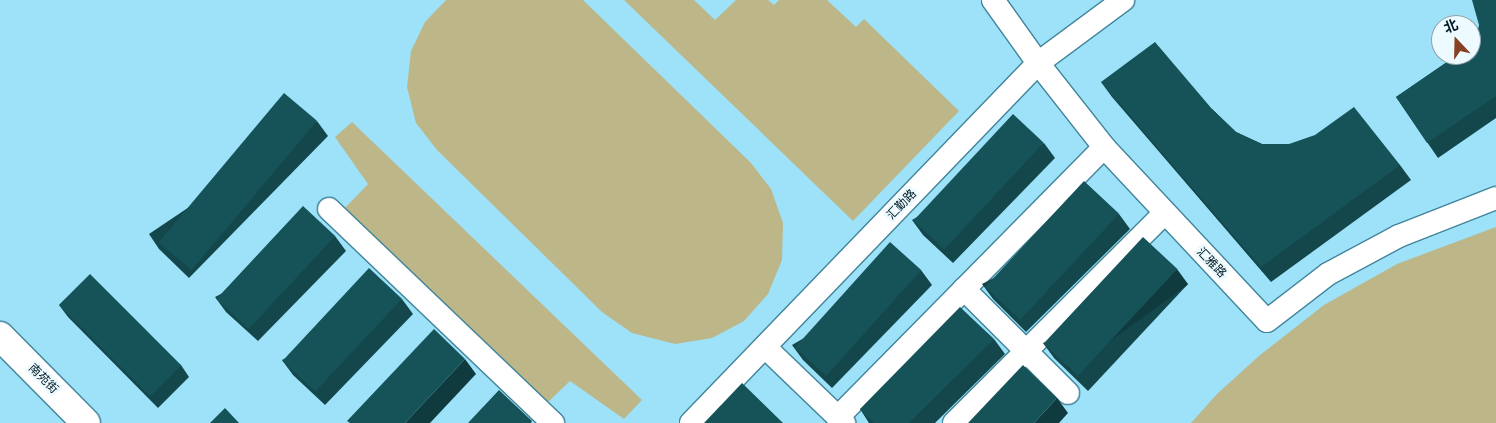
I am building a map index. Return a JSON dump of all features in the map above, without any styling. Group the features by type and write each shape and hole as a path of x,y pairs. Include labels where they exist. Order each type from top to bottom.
{"main road":[{"name":"南苑街","path":"0,336 86,423"}],"street":[{"name":"汇雅路","path":"993,0 1038,63 1104,147 1164,214 1267,321 1328,274 1399,236 1496,198"},
{"name":"汇勤路","path":"691,423 1038,63 1123,0"},
{"path":"765,346 841,420 964,289 1104,147"},
{"path":"329,209 553,423"},
{"path":"954,423 1164,214"},
{"path":"964,289 1068,393"}],"shaded area":[{"path":"446,0 583,0 751,163 771,189 783,223 782,260 768,294 744,321 712,338 675,344 632,333 602,312 437,150 416,123 407,87 411,51 425,22"},
{"path":"624,0 694,0 715,20 736,0 768,0 774,5 779,0 827,0 856,27 864,19 959,111 853,221"},
{"path":"352,122 642,400 624,419 570,381 546,404 344,209 368,184 335,137"},
{"path":"1496,227 1496,423 1191,423 1217,394 1260,355 1324,305 1397,264"}],"building":[{"path":"1472,0 1496,0 1496,96 1427,143 1396,97 1442,65 1481,65 1481,15 1476,15"},
{"path":"1155,42 1212,109 1236,132 1262,144 1289,144 1315,135 1354,107 1400,165 1261,267 1101,82"},
{"path":"284,93 317,121 192,270 159,242"},
{"path":"1013,114 1044,143 944,249 913,221"},
{"path":"1084,181 1119,214 1020,320 985,287"},
{"path":"303,206 335,236 249,329 216,299"},
{"path":"1143,237 1177,269 1078,376 1043,344"},
{"path":"890,242 921,270 826,376 795,348"},
{"path":"369,268 402,299 315,392 282,361"},
{"path":"90,274 181,365 150,396 59,305"},
{"path":"960,307 994,339 909,423 874,423 860,409"},
{"path":"434,329 465,359 405,423 350,423 347,421"},
{"path":"1023,365 1057,398 1034,423 968,423"},
{"path":"742,383 783,423 704,423"},
{"path":"499,390 532,421 531,423 468,423"},
{"path":"225,408 239,423 210,423"}]}
